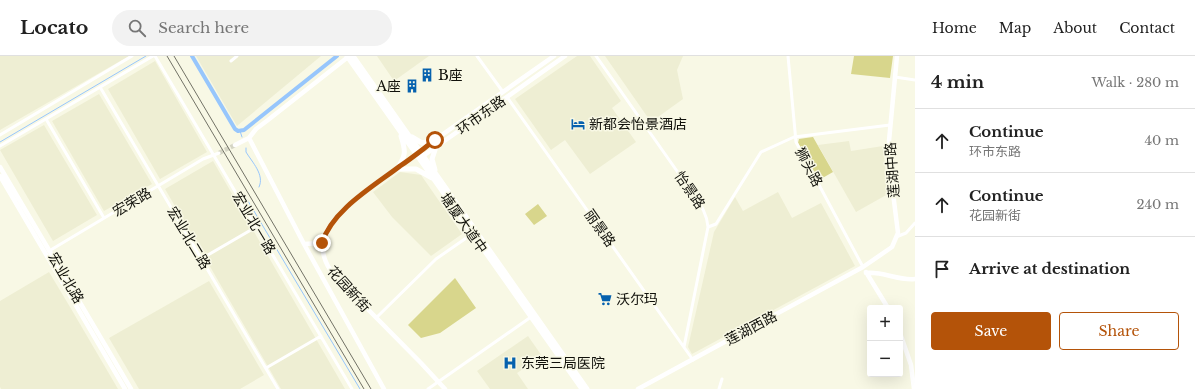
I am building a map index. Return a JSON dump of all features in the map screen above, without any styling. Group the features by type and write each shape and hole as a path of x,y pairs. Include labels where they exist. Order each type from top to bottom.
{"main road":[{"name":"塘厦大道中","path":"349,56 587,389"},
{"path":"235,145 249,138 256,129 349,56"},
{"name":"环市东路","path":"418,153 554,56"},
{"name":"环市东路","path":"423,156 565,56"},
{"name":"莲湖中路","path":"896,237 898,233 892,185 889,141 897,56"},
{"path":"402,131 419,142 426,143 435,140"},
{"path":"397,169 404,158 405,152 402,131"},
{"path":"249,138 304,244 384,389"},
{"path":"436,147 432,156 432,162 436,179"},
{"name":"塘厦大道中","path":"418,153 423,156 436,179 472,234 582,389"},
{"path":"304,244 322,243 334,221 353,201 418,153"},
{"name":"宏业北路","path":"0,167 125,389"},
{"path":"397,169 416,169 436,179"},
{"name":"宏业北路","path":"0,176 131,389"},
{"path":"886,305 863,267 892,247 896,237"},
{"name":"花园新街","path":"322,243 327,266 334,275 444,389"},
{"name":"莲湖西路","path":"638,389 863,267"},
{"path":"866,273 875,272 907,280 915,279"},
{"path":"903,340 913,365 914,389"}],"street":[{"path":"0,135 132,56"},
{"path":"0,146 154,56"},
{"name":"宏业北一路","path":"154,56 352,389"},
{"path":"231,61 237,56"},
{"path":"477,56 503,92"},
{"name":"怡景路","path":"596,56 704,211 707,218 708,227 684,347"},
{"name":"狮头路","path":"788,56 794,137 800,152 863,267"},
{"path":"895,77 915,80"},
{"name":"宏业北二路","path":"100,88 278,389"},
{"name":"丽景路","path":"507,97 693,360"},
{"path":"46,119 104,218"},
{"path":"708,227 716,224 761,152 794,137 890,125"},
{"name":"宏荣路","path":"47,252 203,159 219,153"},
{"path":"896,237 906,233 915,223"},
{"path":"202,259 256,227"},
{"path":"376,318 436,259 472,234"},
{"path":"428,389 531,317"},
{"path":"266,368 321,336"},
{"path":"719,389 722,379"}],"shaded area":[{"path":"0,56 129,56 0,130"},
{"path":"196,56 321,56 237,126"},
{"path":"377,56 429,56 394,81"},
{"name":"新都会怡景酒店","path":"577,56 590,56 621,101 612,108 636,142 590,174 565,140 551,150 515,99"},
{"path":"605,56 683,56 677,70 683,99 651,122"},
{"path":"854,56 893,56 890,78 851,74"},
{"path":"155,61 207,152 160,179 108,89"},
{"path":"99,94 152,184 104,211 52,121"},
{"path":"44,125 97,215 53,241 0,150"},
{"path":"813,137 833,172 819,180 798,143 799,139"},
{"path":"849,141 851,151 883,146 888,194 856,212 818,145"},
{"path":"213,161 345,389 281,389 165,189"},
{"path":"400,172 421,175 462,234 431,256 392,217 373,192"},
{"path":"778,192 792,218 821,203 855,266 692,354 688,347 714,232 735,197 743,211"},
{"path":"538,204 547,216 534,225 525,214"},
{"path":"49,272 118,389 1,389 0,301"},
{"path":"455,278 476,308 440,333 421,338 408,325"},
{"path":"209,281 264,375 240,389 139,389 109,338"},
{"name":"东莞三局医院","path":"528,336 542,356 517,373 528,389 490,389 477,371"}],"waterway":[{"path":"0,142 146,56"},
{"path":"192,56 235,129 238,131 244,130 337,56"},
{"path":"240,131 242,137"},
{"path":"246,148 246,152 259,173 259,187"},
{"path":"245,196 360,389"}],"tunnel":[{"path":"219,153 235,145"}],"railway":[{"path":"167,56 364,389"},
{"path":"174,56 371,389"}],"place":[{"name":"B座","path":"427,75"},
{"name":"A座","path":"412,86"},
{"name":"新都会怡景酒店","path":"578,124"},
{"name":"沃尔玛","path":"605,299"},
{"name":"东莞三局医院","path":"510,363"}],"route":[{"path":"322,243 334,221 353,201 435,140"}]}
